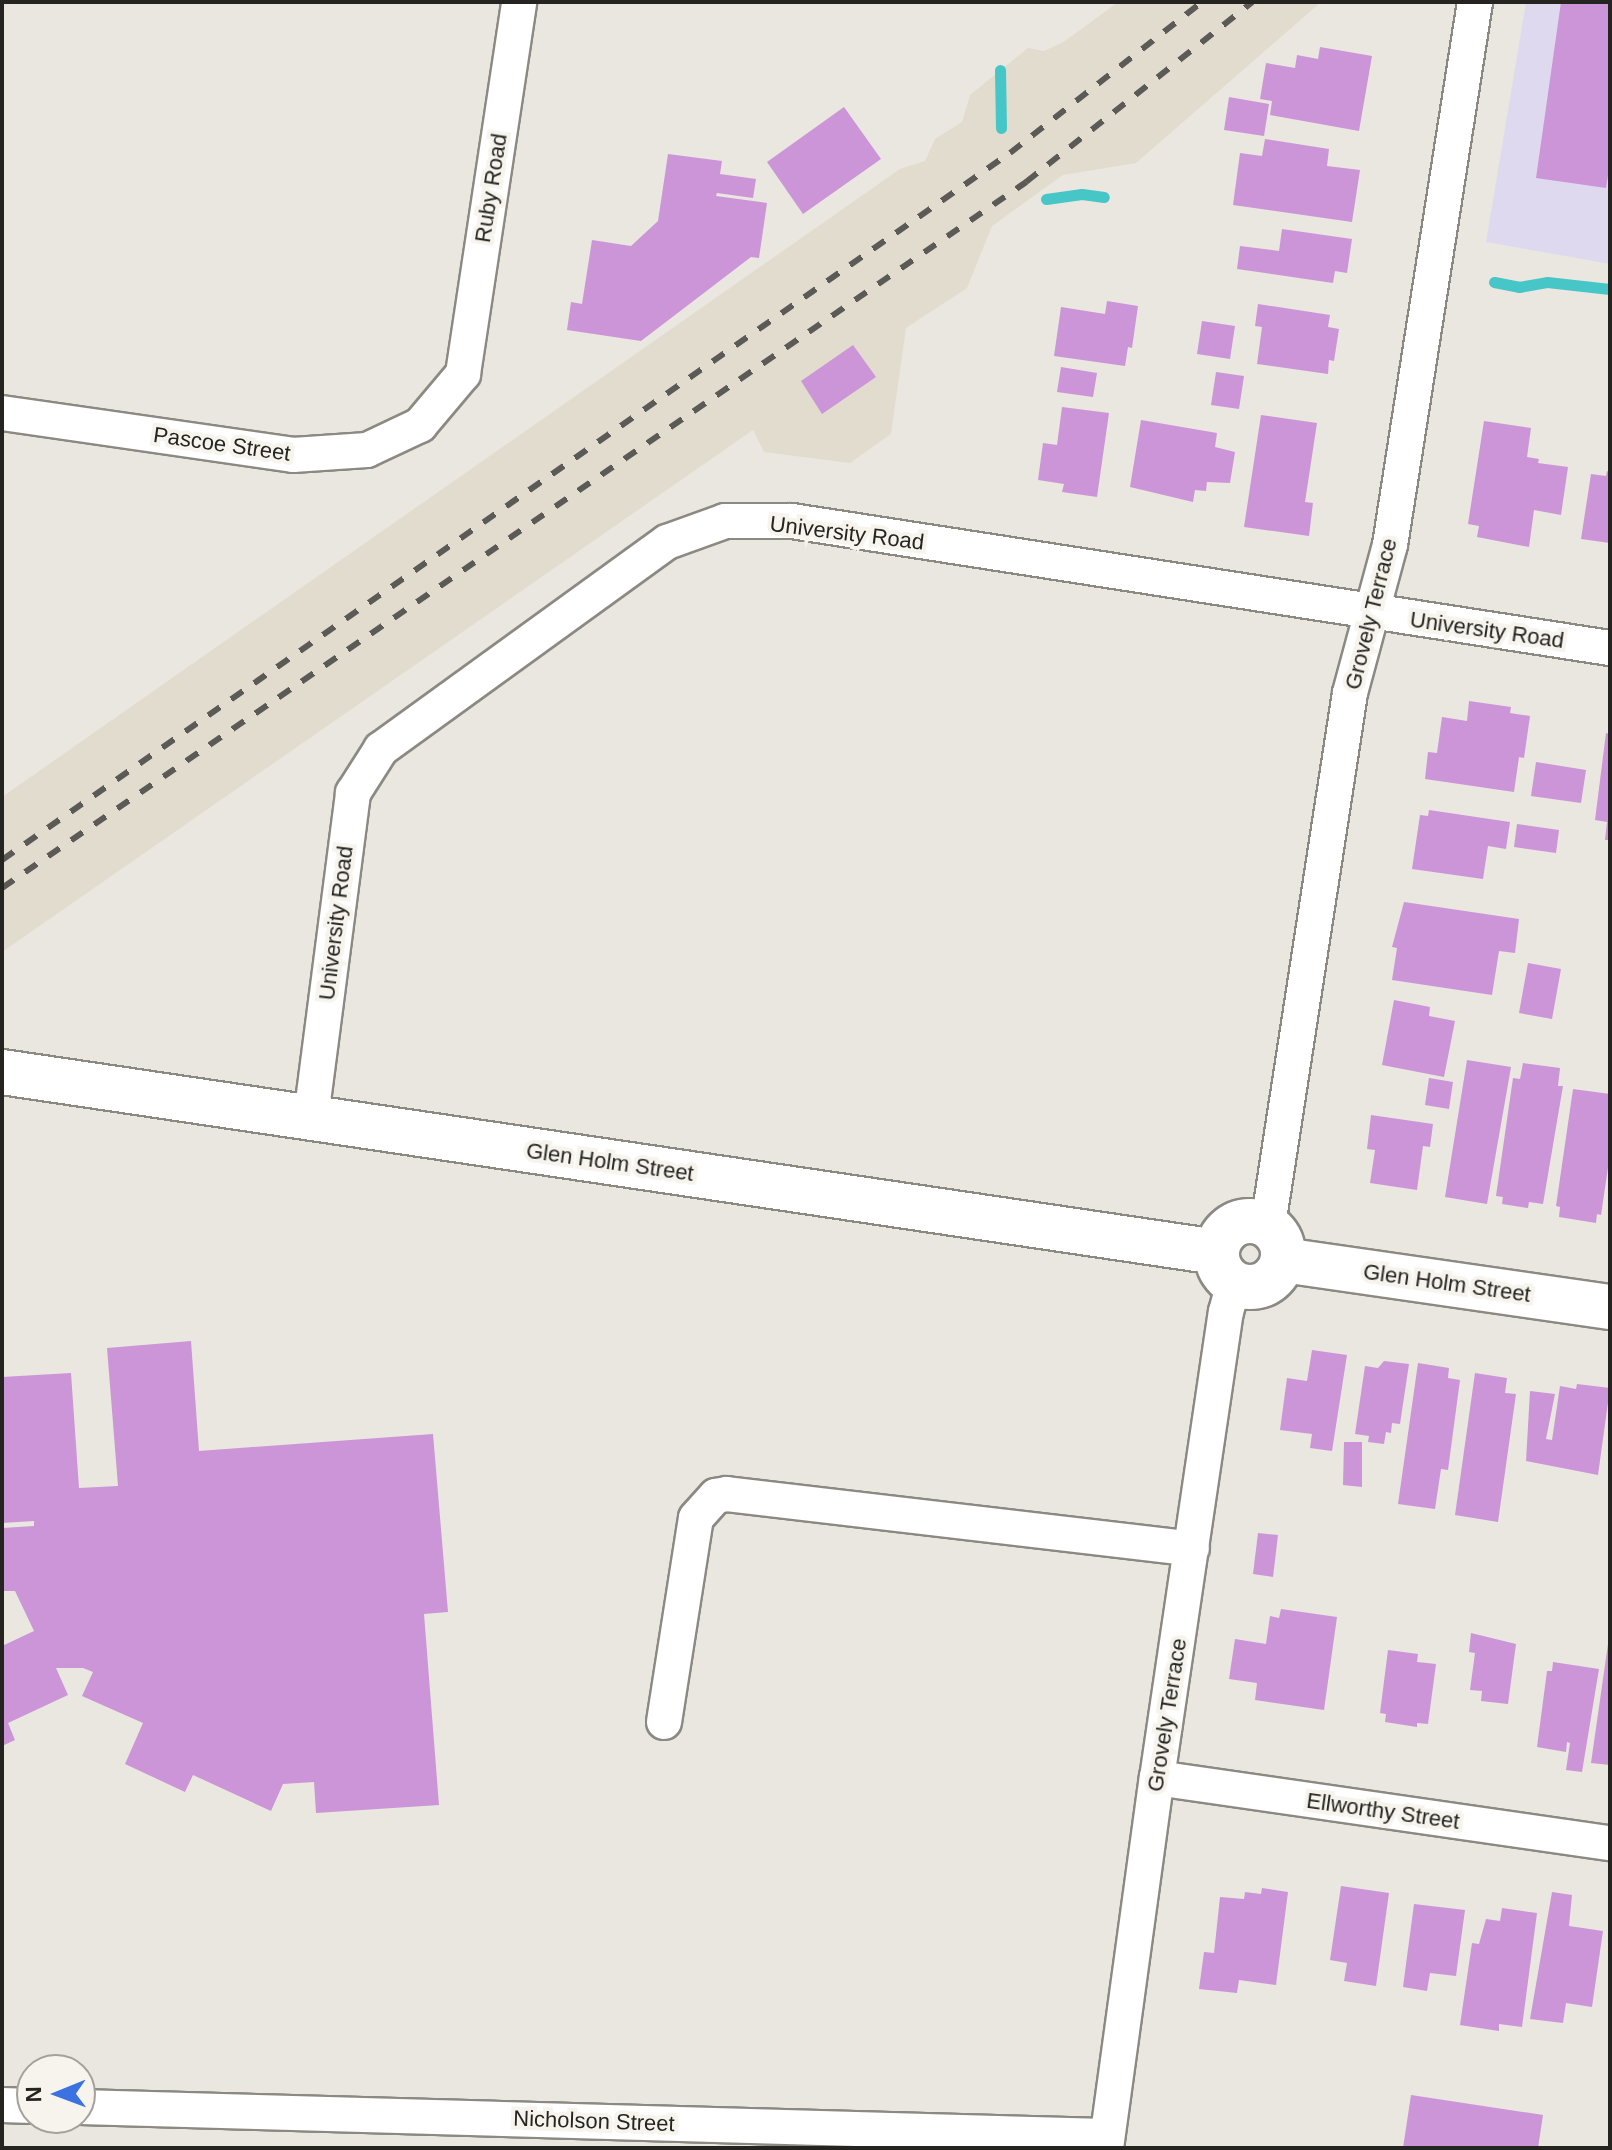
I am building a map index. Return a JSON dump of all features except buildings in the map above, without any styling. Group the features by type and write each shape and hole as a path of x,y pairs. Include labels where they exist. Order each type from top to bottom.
{"street":[{"name":"Ruby Road","path":"463,374 519,2"},
{"name":"Grovely Terrace","path":"1276,1243 1350,693 1390,545 1475,2"},
{"name":"Pascoe Street","path":"2,413 293,455 367,450 420,425 463,374"},
{"name":"University Road","path":"311,1117 353,793 381,749 667,542 725,521 792,521 1610,648"},
{"name":"Glen Holm Street","path":"2,1072 311,1117 1226,1268"},
{"path":"1253,1220 1276,1243 1280,1271 1263,1286 1251,1287 1226,1268 1219,1241 1232,1225 1253,1220"},
{"name":"Glen Holm Street","path":"1276,1243 1610,1307"},
{"name":"Grovely Terrace","path":"1107,2142 1226,1312 1226,1268"},
{"path":"664,1722 696,1518 716,1496 727,1494 1192,1549"},
{"name":"Ellworthy Street","path":"1157,1778 1610,1843"},
{"name":"Nicholson Street","path":"96,2108 1107,2142"}],"shaded area":[{"path":"1118,2 1321,2 1136,163 1063,175 992,226 967,288 906,328 891,434 850,463 764,452 753,430 2,952 2,797 900,169 925,161 935,139 962,122 970,95 1028,48 1044,51 1065,41"},
{"path":"1526,2 1610,2 1610,264 1486,242"}],"waterway":[{"path":"1000,70 1001,128"},
{"path":"1046,199 1082,194 1104,197"},
{"path":"1494,282 1519,287 1547,282 1610,289"}],"railway":[{"path":"2,860 1010,153 1202,2"},
{"path":"2,888 1026,182 1252,2"}]}
